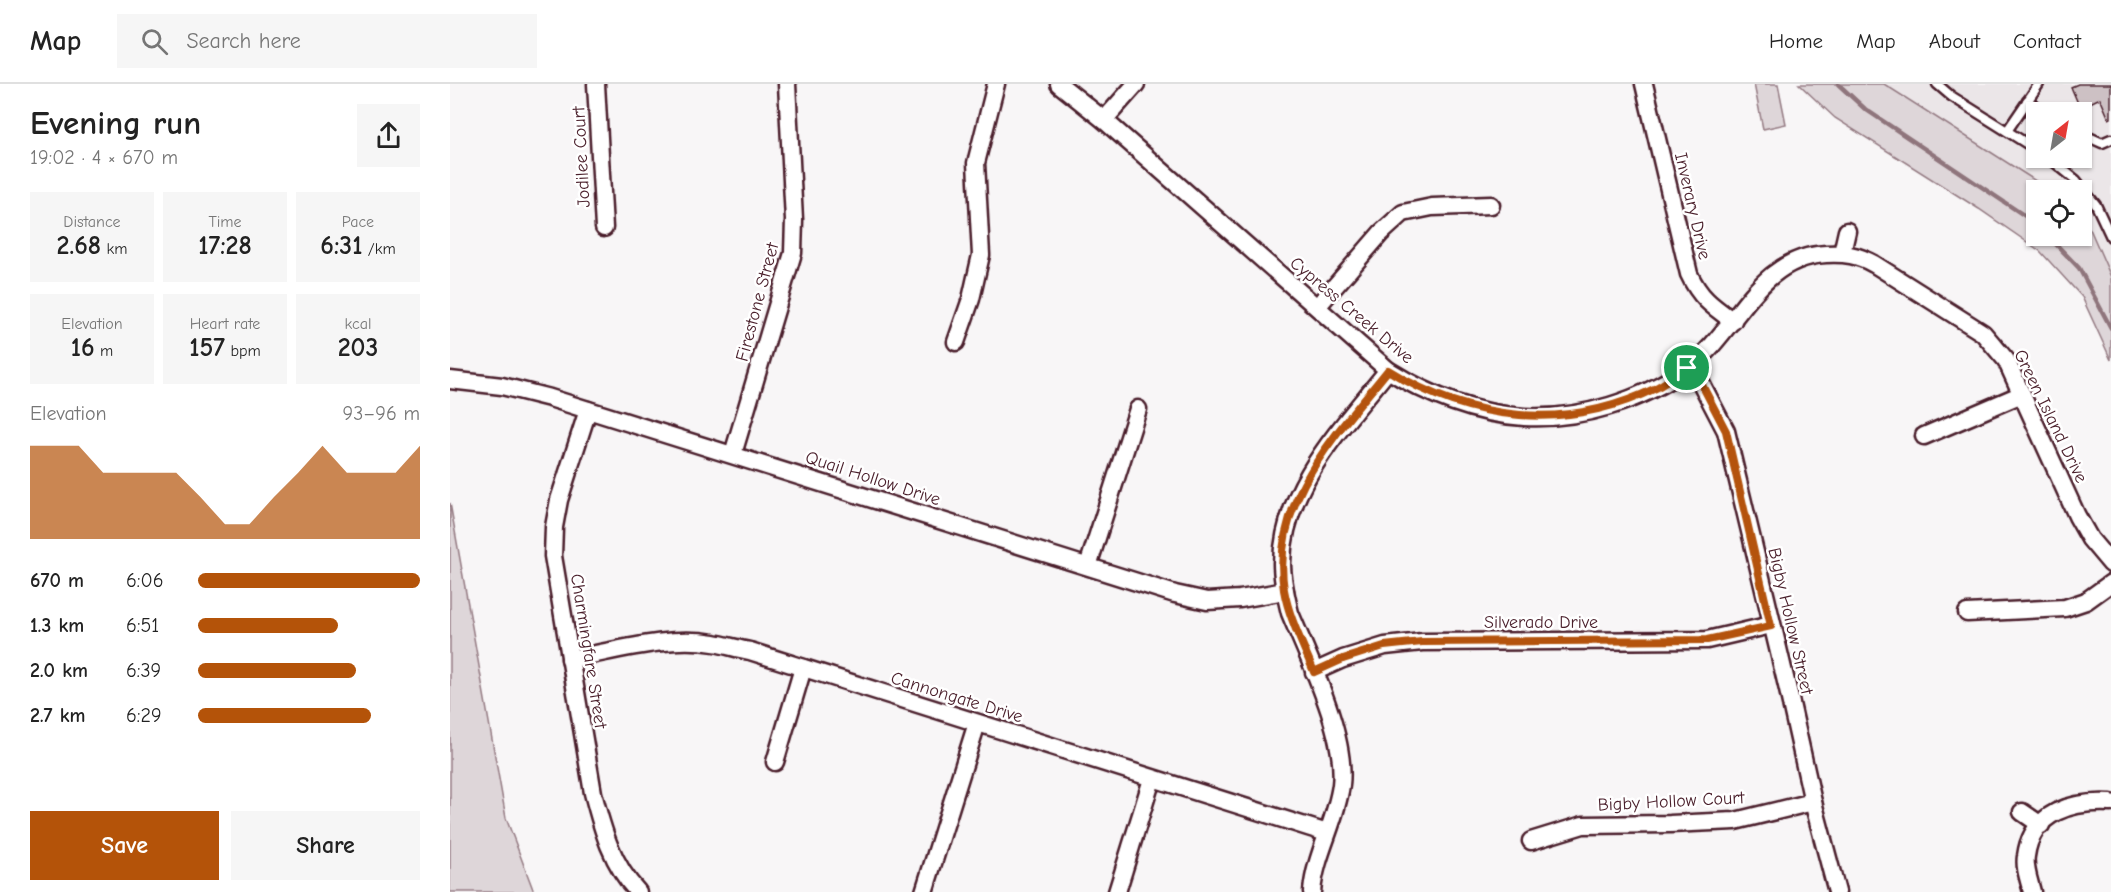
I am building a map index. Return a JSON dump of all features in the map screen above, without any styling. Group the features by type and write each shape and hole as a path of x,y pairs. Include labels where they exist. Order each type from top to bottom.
{"street":[{"name":"Jodilee Court","path":"596,84 604,228"},
{"name":"Firestone Street","path":"733,454 794,253 787,84"},
{"path":"956,342 971,299 981,255 976,163 996,84"},
{"name":"Cypress Creek Drive","path":"1059,84 1104,120 1388,370 1412,385 1472,407 1524,417 1588,411 1656,388 1687,368 1716,342 1753,292 1772,274 1800,258 1842,253"},
{"path":"1104,120 1136,84"},
{"name":"Inverary Drive","path":"1644,84 1689,274 1695,287 1706,301 1733,321"},
{"path":"1317,307 1381,233 1403,213 1432,207 1491,205"},
{"path":"1842,253 1846,231"},
{"name":"Green Island Drive","path":"1842,253 1859,256 1874,264 1983,333 2006,360 2077,516 2090,539 2111,564"},
{"name":"Bigby Hollow Street","path":"1687,368 1701,383 1726,431 1813,802 1837,892"},
{"path":"1312,892 1313,879 1341,785 1340,747 1314,672 1290,613 1282,564 1284,535 1301,488 1315,462 1388,370"},
{"name":"Quail Hollow Drive","path":"450,380 502,386 588,410 1174,594 1207,601 1240,599 1285,591"},
{"path":"1924,436 2022,394"},
{"path":"1088,566 1138,409"},
{"name":"Charmingfare Street","path":"588,410 559,500 554,527 554,556 599,818 618,866 638,892"},
{"path":"1967,613 2065,608 2086,601 2111,583"},
{"name":"Silverado Drive","path":"1314,672 1343,659 1384,646 1422,642 1707,640 1771,626"},
{"name":"Cannongate Drive","path":"570,659 649,645 693,642 713,643 750,651 1327,833"},
{"path":"775,762 803,668"},
{"path":"924,892 977,723"},
{"path":"1117,892 1152,779"},
{"name":"Bigby Hollow Court","path":"1531,841 1583,825 1670,824 1735,820 1813,802"},
{"path":"2032,892 2025,856 2029,843 2041,825 2055,812 2068,806 2094,802 2111,803"},
{"path":"2022,812 2041,825"}],"lane":[{"path":"1937,84 1951,96 2026,143"},
{"path":"2007,131 2039,84"},
{"path":"2092,140 2102,143 2111,139"},
{"path":"2060,168 2082,188 2096,205 2110,231"}],"shaded area":[{"path":"1754,84 1778,84 1786,124 1763,129"},
{"path":"1799,84 1884,84 2034,180 2026,180 2026,241 1979,209 1835,118"},
{"path":"1884,84 2111,84 2111,277 2092,234 2092,180 2034,180"},
{"path":"2092,234 2111,277 2111,360 2082,297 2033,246 2092,246"},
{"path":"450,503 506,818 534,892 450,892"}],"building":[{"path":"2078,84 2111,84 2111,118 2109,119 2100,98 2092,102 2077,102 2071,87"}],"waterway":[{"path":"1838,84 1865,109 2026,217"},
{"path":"2058,246 2079,268 2111,328"}],"route":[{"path":"1687,368 1701,383 1726,431 1771,626 1707,640 1422,642 1384,646 1343,659 1314,672 1290,613 1285,591 1282,564 1284,535 1301,488 1315,462 1388,370 1412,385 1445,399 1472,407 1524,417 1588,411 1656,388 1687,368"}]}
